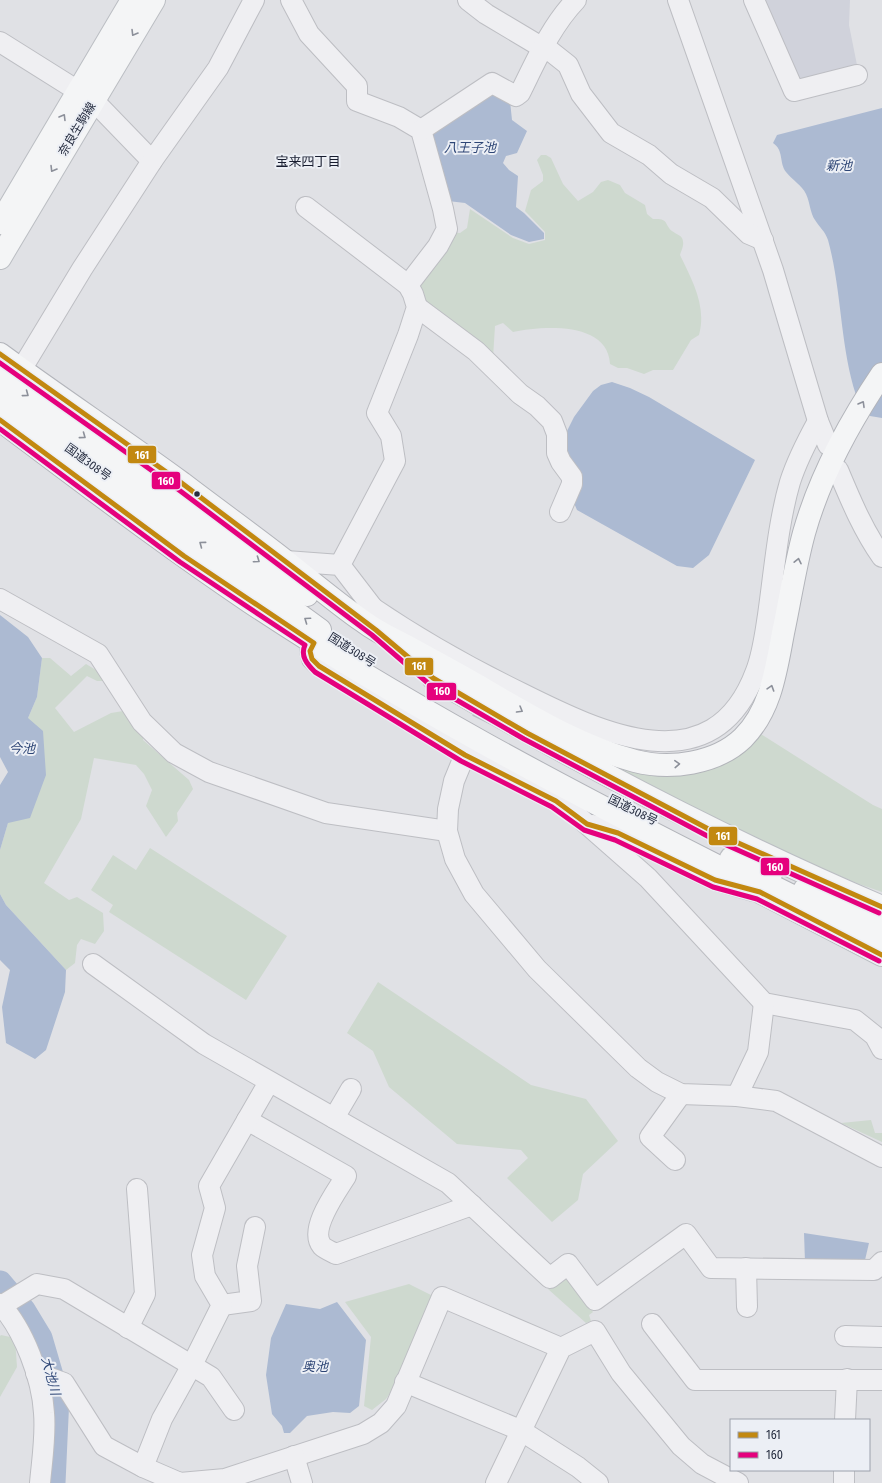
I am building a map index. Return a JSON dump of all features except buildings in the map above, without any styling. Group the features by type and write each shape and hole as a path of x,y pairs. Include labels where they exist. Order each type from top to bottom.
{"main road":[{"name":"奈良生駒線","path":"0,258 86,96 132,0"},
{"name":"奈良生駒線","path":"0,223 86,96 154,0"},
{"path":"0,354 179,482 286,561 371,620 526,714 612,754 638,762 679,765 695,762 728,749 742,738 757,720 768,700 774,679 804,533 836,440 882,374"},
{"name":"国道308号","path":"0,374 45,420 322,632 423,695 518,750 620,804 728,864"},
{"name":"国道308号","path":"0,397 45,420 433,678"},
{"name":"国道308号","path":"0,420 184,556 314,643 511,760 728,864"},
{"path":"371,620 433,678 527,733 716,833 807,875 882,907"},
{"path":"728,864 828,929 882,955"},
{"path":"728,864 766,871 844,908 882,923"},
{"path":"762,887 882,938"}],"street":[{"path":"21,370 82,270 152,161 218,68 254,0"},
{"path":"291,0 309,34 357,86 357,101 406,120 422,130 447,229 438,246 408,285"},
{"path":"468,0 486,14 544,47 568,65 581,94 611,133 649,155 671,174 712,198 749,234 763,240"},
{"path":"422,130 492,82 516,96 520,93 544,47 566,11 576,0"},
{"path":"678,0 763,240 818,421 836,440"},
{"path":"754,0 794,91 857,75"},
{"path":"0,42 86,96 152,161"},
{"path":"306,207 408,285 413,294 417,307 408,335 377,413 390,436 395,461 340,566"},
{"path":"417,307 476,351 520,394 537,406 552,421 557,434 557,453 561,462 572,477 572,484 560,512"},
{"path":"340,566 371,620 442,651 497,686 571,718 630,738 659,742 685,740 711,731 730,715 745,695 756,671 763,646 784,507 798,458 818,421"},
{"path":"838,470 856,514 868,537 882,557"},
{"path":"286,561 340,566"},
{"path":"0,599 98,654 142,722 174,753 209,772 326,813 448,831"},
{"path":"314,643 310,651 312,659 319,666 556,801 587,824 648,878 764,1004 855,1020 875,1036 882,1049"},
{"path":"467,751 454,781 448,809 448,831 455,859 474,894 537,969 638,1068 657,1082 681,1094 737,1096 776,1101 882,1157"},
{"path":"587,824 618,833 715,880 762,887"},
{"path":"93,964 204,1044 448,1183 550,1278 568,1264 595,1300 686,1234 711,1268 874,1270 882,1262"},
{"path":"737,1096 758,1052 764,1004"},
{"path":"222,1305 205,1276 202,1255 215,1208 209,1186 269,1082"},
{"path":"334,1118 351,1089"},
{"path":"675,1160 650,1137 681,1094"},
{"path":"247,1120 346,1176 321,1218 317,1233 322,1246 336,1254 472,1205"},
{"path":"128,1328 146,1294 137,1188"},
{"path":"222,1305 251,1301 246,1266 255,1227"},
{"path":"746,1268 747,1307"},
{"path":"40,1483 45,1436 40,1374 22,1338 1,1305 37,1284 64,1289 211,1376 234,1410"},
{"path":"40,1374 64,1384 104,1446 143,1467 180,1483 225,1479 363,1434 382,1423 396,1406 442,1297 561,1348"},
{"path":"143,1467 162,1419 192,1365 222,1305"},
{"path":"652,1324 696,1380 882,1380"},
{"path":"496,1483 520,1430 561,1348 595,1331 621,1373 680,1446 702,1464 738,1483"},
{"path":"845,1336 882,1337"},
{"path":"845,1419 847,1379"},
{"path":"405,1382 520,1430 598,1483"},
{"path":"294,1456 302,1483"},
{"path":"844,1471 844,1483"}],"shaded area":[{"path":"758,0 850,0 849,25 858,70 795,87"},
{"path":"541,155 546,155 551,158 563,184 578,201 593,192 601,182 608,180 620,185 625,193 645,205 647,214 653,219 662,219 672,231 682,238 683,245 680,255 697,294 700,304 701,324 699,335 691,340 673,370 653,370 644,374 627,368 618,368 610,364 606,350 598,340 586,333 556,328 540,328 513,332 503,323 495,326 493,358 436,317 413,285 449,232 460,233 467,228 470,209 513,238 529,244 545,240 545,232 525,211 531,190 543,181 543,175 537,160"},
{"path":"42,658 50,658 71,676 86,664 106,676 107,681 97,681 87,676 55,708 74,732 111,713 123,711 144,733 143,740 189,780 193,789 177,813 178,821 166,837 146,806 152,790 144,774 136,765 94,758 81,819 44,883 69,900 77,897 103,913 104,931 95,944 81,939 77,945 75,963 66,970 6,905 0,894 0,850 8,823 28,718 37,697"},
{"path":"756,731 873,805 882,809 882,892 859,884 720,825 686,803 628,776 621,766 670,775"},
{"path":"150,848 287,936 246,1000 109,912 113,905 91,890 113,855 136,870"},
{"path":"378,982 531,1085 586,1099 618,1141 583,1174 578,1200 552,1222 507,1178 528,1158 521,1150 457,1144 389,1087 373,1051 347,1033"},
{"path":"871,1120 875,1133 882,1133 882,1142 841,1123"},
{"path":"561,1279 572,1281 593,1312 589,1315 591,1321 586,1323 548,1289"},
{"path":"409,1284 433,1296 396,1384 386,1399 372,1410 364,1406 371,1337 345,1302"},
{"path":"0,1336 15,1338 17,1367 0,1397"}],"water":[{"name":"八王子池","path":"492,86 510,101 512,120 527,131 517,153 506,156 503,163 509,170 518,176 516,207 544,233 544,239 529,242 511,235 465,203 448,201 426,132"},
{"name":"新池","path":"882,108 882,418 870,416 857,398 847,357 833,259 828,240 813,217 804,191 786,172 779,149 773,143 777,135"},
{"path":"612,382 630,388 649,397 755,460 709,555 693,568 677,566 577,510 574,503 582,488 579,474 567,458 565,435 574,417 593,391 601,385"},
{"name":"今池","path":"0,615 28,637 42,658 37,697 28,718 43,731 46,775 30,818 8,823 0,850 0,785 8,772 0,757"},
{"path":"0,894 6,905 66,970 65,992 46,1050 35,1059 6,1043 2,1007 10,970 0,960"},
{"path":"804,1233 869,1243 865,1260 805,1262"},
{"name":"奥池","path":"337,1302 366,1340 359,1406 350,1413 333,1412 307,1416 290,1433 284,1433 282,1426 272,1414 266,1375 271,1338 286,1304 320,1309"}],"waterway":[{"name":"大池川","path":"0,1283 23,1310 40,1338 57,1396 53,1483"}],"tunnel":[{"path":"468,747 494,694"}],"transit line":[{"name":"161","path":"0,354 179,481 376,630 433,678 527,733 716,833 882,907"},
{"name":"160","path":"0,363 175,487 372,635 429,684 524,739 713,839 879,913"},
{"name":"161","path":"0,420 184,556 314,643 310,651 312,659 319,666 465,755 556,801 587,824 618,833 715,880 760,892 882,955"},
{"name":"160","path":"0,429 180,562 305,645 303,653 305,660 315,672 461,761 552,807 584,830 615,840 713,887 757,899 879,961"}],"district":[{"name":"宝来四丁目","path":"308,161"}]}
